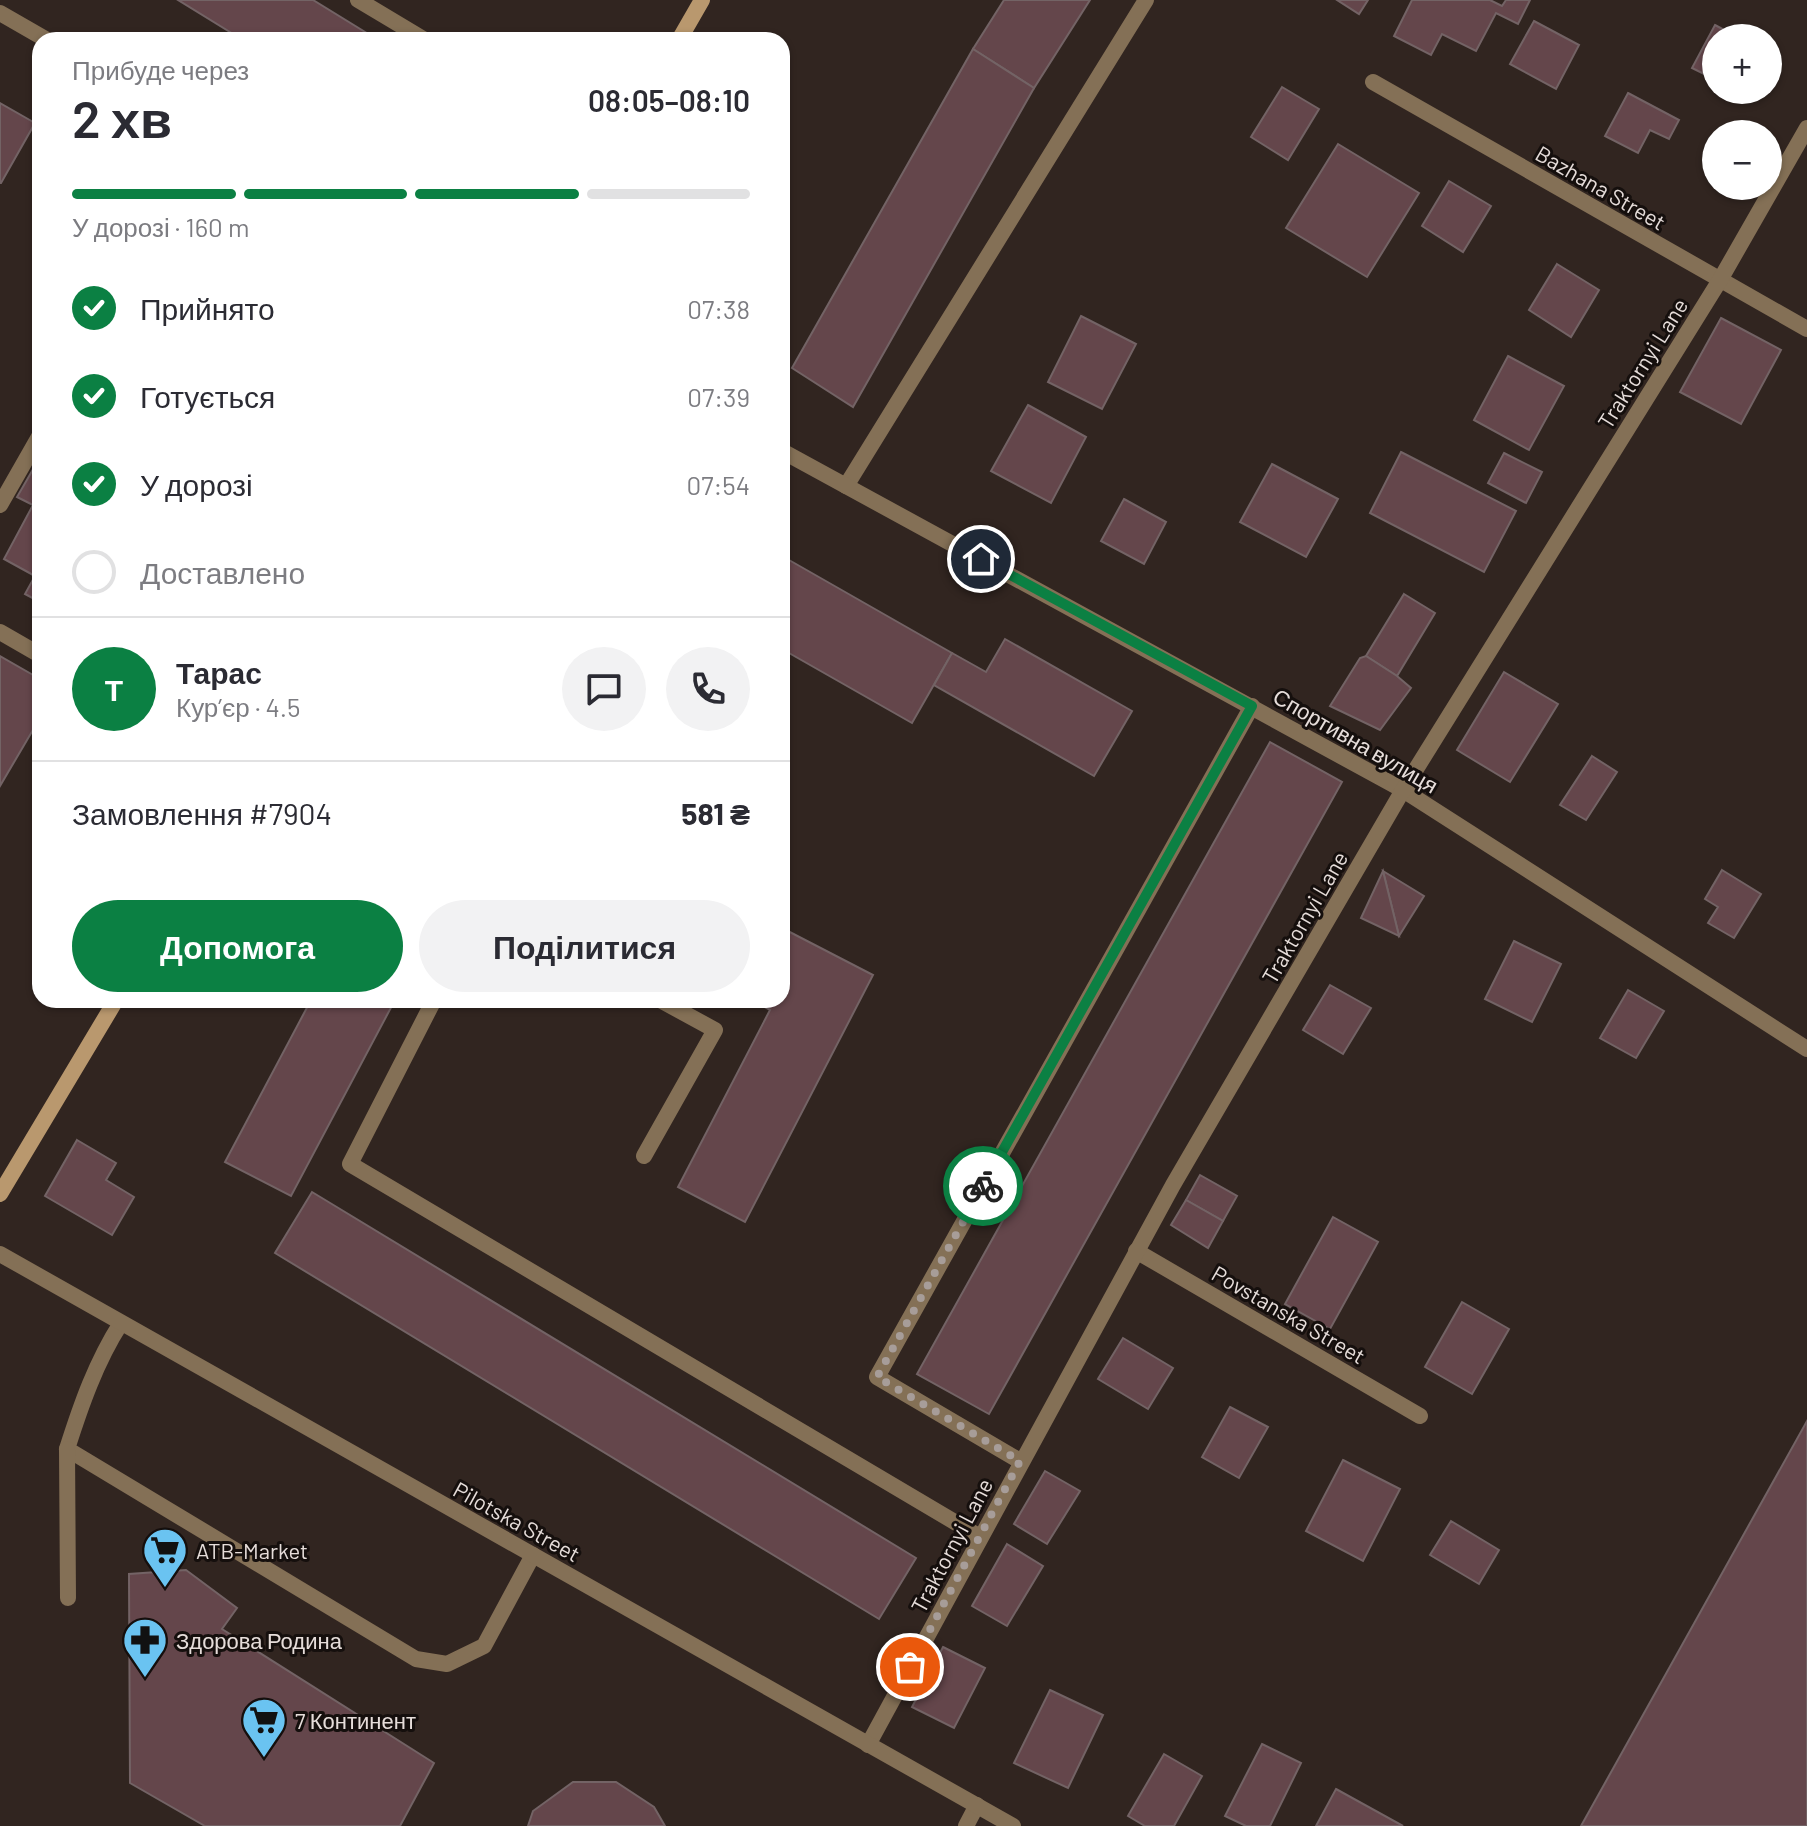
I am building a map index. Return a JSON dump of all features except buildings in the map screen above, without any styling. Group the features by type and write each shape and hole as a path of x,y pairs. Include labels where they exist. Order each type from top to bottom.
{"main road":[{"path":"684,32 702,0"},
{"path":"0,1194 111,1008"}],"street":[{"path":"358,0 412,32"},
{"path":"846,486 1146,0"},
{"path":"0,13 33,32"},
{"name":"Bazhana Street","path":"1373,82 1807,329"},
{"name":"Traktornyi Lane","path":"868,1745 1136,1251 1403,790 1720,280 1807,128"},
{"path":"0,505 32,449"},
{"name":"Спортивна вулиця","path":"790,455 1403,790 1807,1049"},
{"path":"0,632 32,650"},
{"path":"1020,1461 877,1377 1252,706"},
{"path":"430,1008 350,1164 980,1537"},
{"path":"644,1156 715,1030 675,1008"},
{"name":"Povstanska Street","path":"1136,1251 1420,1416"},
{"name":"Pilotska Street","path":"0,1254 1013,1826"},
{"path":"68,1598 67,1449 83,1399 121,1323"},
{"path":"67,1449 416,1659 447,1664 484,1646 533,1555"},
{"path":"966,1826 977,1805"}],"way so far":[{"path":"910,1667 1020,1461 877,1377 983,1186"}],"place":[{"name":"ATB-Market","path":"165,1589"},
{"name":"Здорова Родина","path":"145,1679"},
{"name":"7 Континент","path":"264,1759"}],"route":[{"path":"981,559 1252,706 983,1186"}]}
